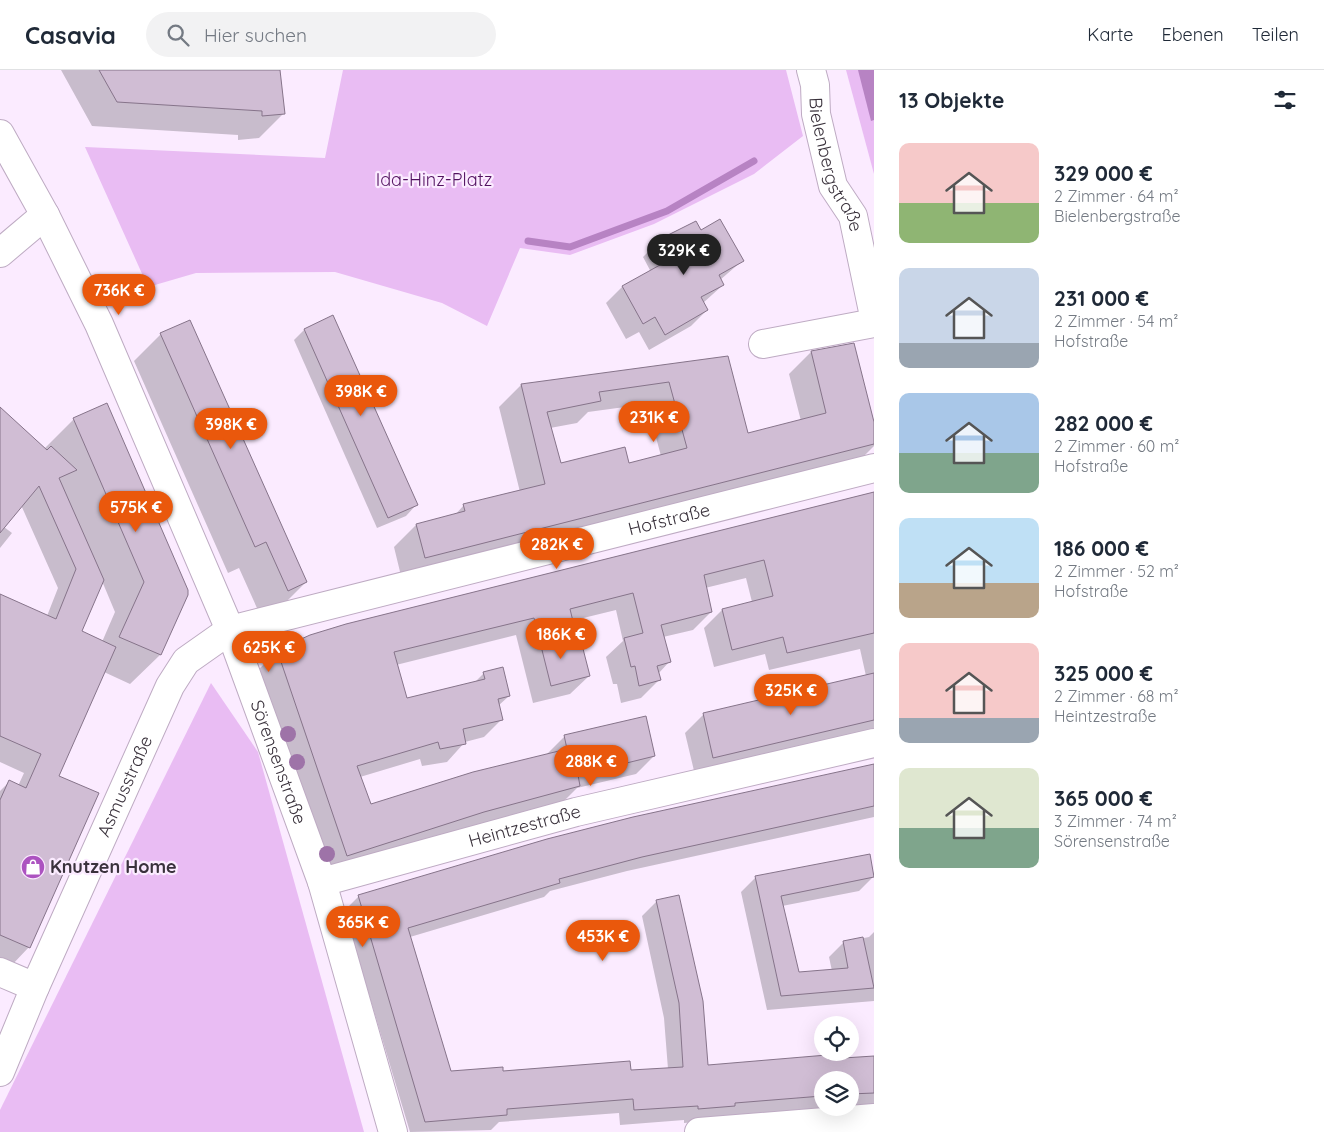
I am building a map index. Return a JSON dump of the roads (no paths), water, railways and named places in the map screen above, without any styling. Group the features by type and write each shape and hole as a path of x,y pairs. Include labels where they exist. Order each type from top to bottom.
{"street":[{"name":"Bielenbergstraße","path":"813,78 816,114 833,186 853,216 874,316"},
{"name":"Sörensenstraße","path":"0,134 45,215 99,324 230,630 322,882 391,1131"},
{"path":"0,253 45,215"},
{"path":"763,344 874,323"},
{"name":"Hofstraße","path":"230,630 874,468"},
{"name":"Asmusstraße","path":"0,1072 34,987 170,686 186,661 230,630"},
{"name":"Heintzestraße","path":"322,882 576,812 874,743"},
{"path":"0,972 34,987"},
{"path":"699,1132 874,1118"}],"waterway":[{"path":"528,241 570,247 667,211 754,161"}],"place":[{"name":"Knutzen Home","path":"33,867"}],"park label":[{"name":"Ida-Hinz-Platz","path":"434,180"}]}
